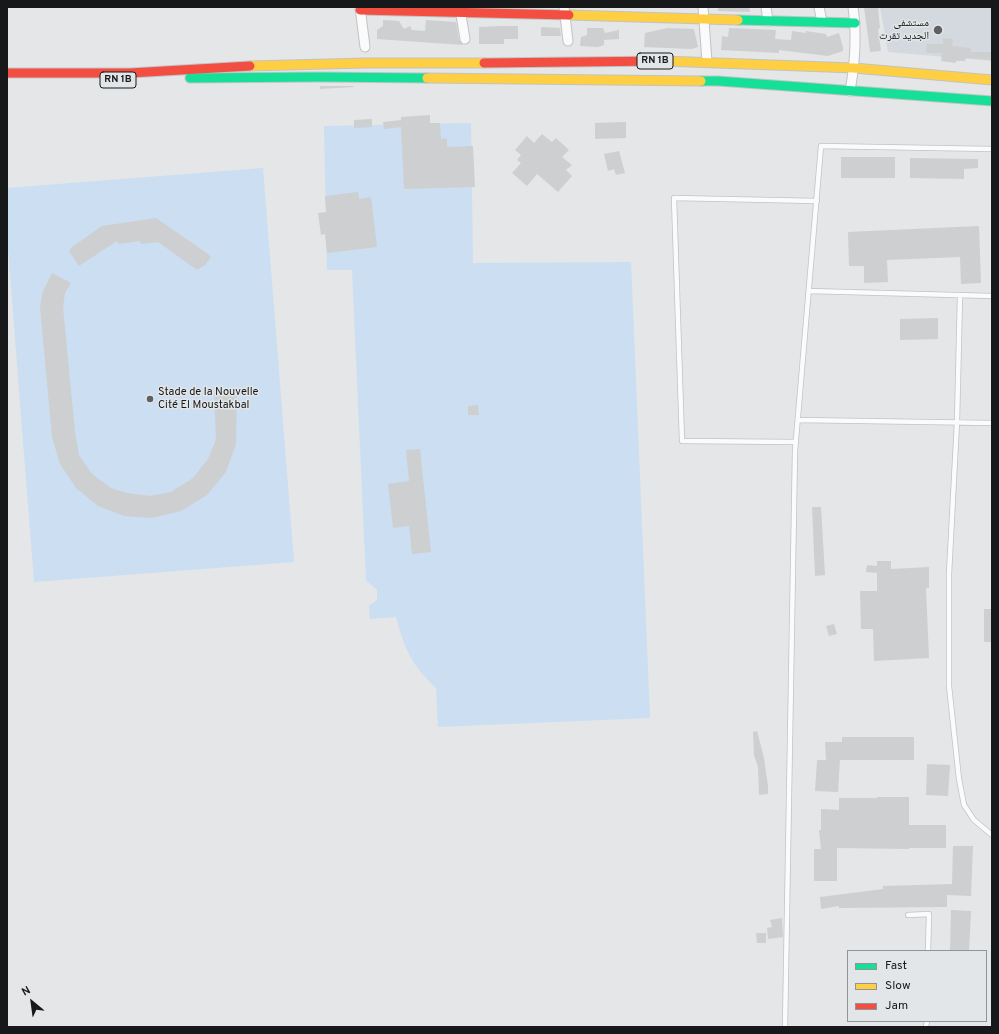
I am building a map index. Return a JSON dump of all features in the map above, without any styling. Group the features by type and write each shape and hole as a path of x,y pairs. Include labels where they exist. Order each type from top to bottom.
{"main road":[{"path":"360,8 565,11 704,19 855,23"},
{"name":"RN 1B","path":"7,72 130,73 228,66 318,64 682,61 854,68 992,80"},
{"name":"RN 1B","path":"39,82 229,77 718,81 992,100"}],"street":[{"path":"703,7 707,62"},
{"path":"766,7 768,21"},
{"path":"819,7 822,22"},
{"path":"850,91 854,68 855,23 853,7"},
{"path":"360,8 364,47"},
{"path":"460,10 465,39"},
{"path":"565,11 568,41"}],"lane":[{"path":"785,1027 796,442 822,146 992,149"},
{"path":"796,442 682,441 674,198 817,200"},
{"path":"809,291 992,296"},
{"path":"960,296 957,422 949,574 949,686 959,779 964,805 974,820 992,835"},
{"path":"798,420 992,423"},
{"path":"908,915 929,914 928,950"}],"shaded area":[{"name":"مستشفى الجديد تقرت","path":"880,7 992,7 992,61 888,52"},
{"path":"471,123 473,263 631,262 650,718 438,727 436,688 420,671 410,656 396,617 370,619 369,606 377,600 377,590 366,580 352,270 327,270 324,126"},
{"name":"Stade de la Nouvelle Cité El Moustakbal","path":"263,168 294,562 34,582 7,236 7,188"}],"building":[{"path":"718,7 749,7 750,12 718,11"},
{"path":"864,7 878,7 880,28 878,29 881,51 870,52"},
{"path":"383,20 399,21 404,29 410,26 412,30 425,31 426,20 456,22 459,40 463,45 377,39 377,30 383,26"},
{"path":"518,26 518,39 504,39 504,44 479,44 479,27"},
{"path":"541,27 560,28 561,36 541,36"},
{"path":"587,28 603,28 605,33 619,30 619,39 604,40 604,45 598,47 580,46 581,37 587,35"},
{"path":"667,28 694,29 698,47 691,49 644,47 645,33"},
{"path":"729,28 776,30 775,39 791,40 792,31 806,33 806,31 826,34 827,37 839,33 843,51 828,56 779,50 779,53 721,50 722,36 728,37"},
{"path":"943,38 953,39 952,46 971,48 970,52 992,52 992,60 966,58 965,61 956,61 956,63 941,61 942,53 926,53 927,44 943,44"},
{"path":"320,86 353,86 354,87 320,89"},
{"path":"430,115 430,123 440,123 441,139 447,138 447,147 473,146 475,187 404,189 401,127 384,129 383,122 401,120 401,117"},
{"path":"372,119 372,127 354,128 354,120"},
{"path":"626,122 626,138 595,139 595,123"},
{"path":"542,134 552,142 556,138 569,150 562,157 572,165 566,170 572,176 558,192 537,174 527,186 512,173 521,163 517,160 521,155 515,150 527,136 534,143"},
{"path":"619,151 625,173 616,175 614,169 608,171 604,154"},
{"path":"841,157 895,157 895,178 841,178"},
{"path":"910,158 978,159 978,168 964,169 964,179 910,178"},
{"path":"358,192 359,199 371,197 377,247 327,253 325,234 321,235 318,213 326,212 325,196"},
{"path":"156,218 208,254 211,257 205,265 197,270 158,242 141,244 140,241 119,244 117,241 79,266 69,251 72,247 102,226"},
{"path":"979,226 981,283 961,284 960,257 887,260 888,282 864,283 864,266 849,266 848,232"},
{"path":"52,273 71,283 65,293 63,307 75,432 79,455 92,474 111,488 127,493 150,496 171,492 193,478 208,459 216,440 214,390 237,388 236,444 226,472 207,495 181,511 152,518 124,516 98,506 76,488 60,464 52,437 40,307 43,291"},
{"path":"938,318 938,339 900,340 900,319"},
{"path":"478,405 479,415 468,415 468,406"},
{"path":"420,449 431,552 412,554 409,526 393,528 388,484 409,481 406,450"},
{"path":"812,507 821,507 825,575 815,576"},
{"path":"877,561 891,561 891,569 929,567 929,588 926,588 929,658 874,661 873,629 861,629 860,591 877,591 877,573 866,572 867,565 877,566"},
{"path":"984,609 992,609 992,642 984,642"},
{"path":"834,624 837,634 829,636 826,626"},
{"path":"757,731 764,758 768,786 768,794 759,795 758,767 754,755 753,732"},
{"path":"842,737 914,737 914,760 840,760 838,792 815,791 817,760 826,760 825,742 842,742"},
{"path":"927,764 950,765 948,796 926,795"},
{"path":"909,797 909,825 946,825 946,848 837,848 837,881 814,881 814,849 821,849 819,830 821,830 821,809 839,810 839,798"},
{"path":"953,846 973,846 971,896 947,895 947,907 839,908 839,906 821,909 820,897 883,889 883,886 952,884"},
{"path":"951,910 971,911 969,950 950,950"},
{"path":"782,918 783,937 768,939 767,928 772,927 770,920"},
{"path":"756,933 766,933 766,943 757,943"}],"traffic: fast":[{"path":"738,20 855,23"},
{"path":"190,78 427,78"},
{"path":"701,81 992,101"}],"traffic: slow":[{"path":"569,15 738,20"},
{"path":"663,61 854,68 992,80"},
{"path":"250,66 366,63 484,63"},
{"path":"427,78 701,81"}],"traffic: jam":[{"path":"360,10 569,15"},
{"path":"484,63 663,61"},
{"path":"7,73 130,73 250,66"}],"place":[{"name":"مستشفى الجديد تقرت","path":"938,30"},
{"name":"Stade de la Nouvelle Cité El Moustakbal","path":"150,399"}]}
